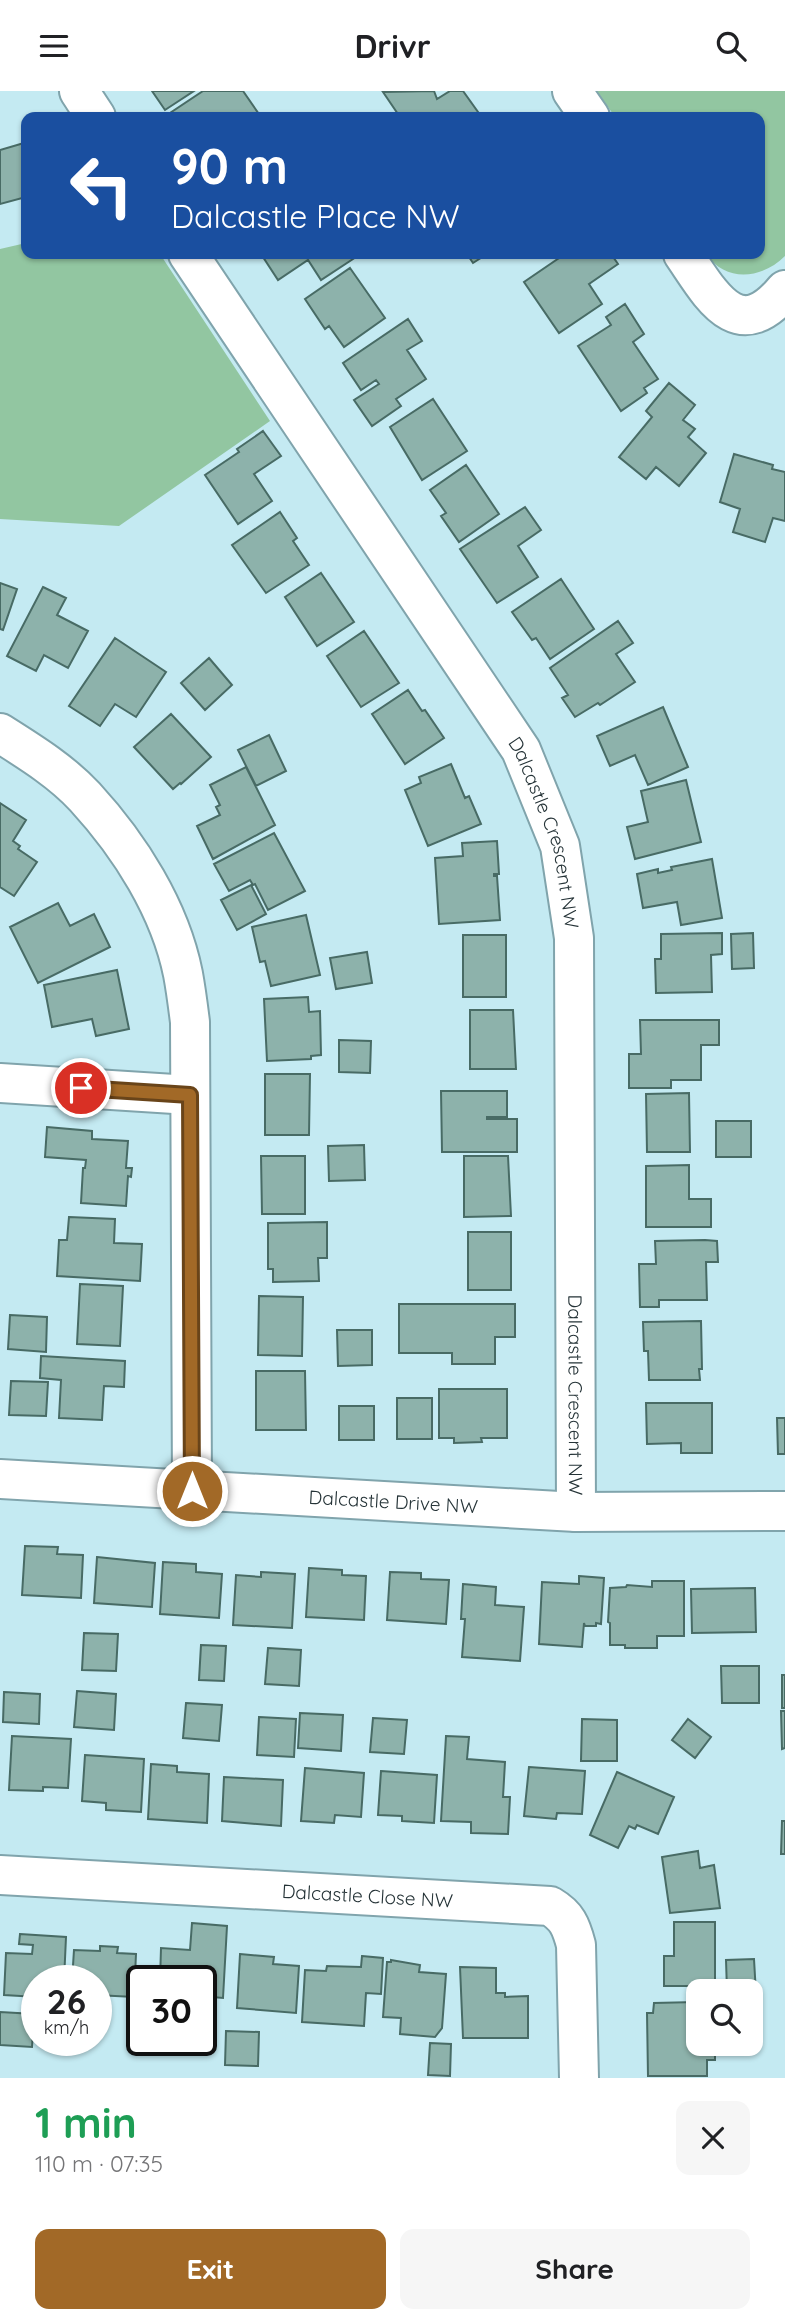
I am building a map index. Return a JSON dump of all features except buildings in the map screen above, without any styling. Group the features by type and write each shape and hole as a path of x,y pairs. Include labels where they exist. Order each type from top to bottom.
{"street":[{"path":"79,91 93,112"},
{"path":"572,91 587,112"},
{"name":"Dalcastle Crescent NW","path":"191,259 521,750 560,846 574,938 576,1512"},
{"path":"686,259 716,303 734,313 756,313 776,301 785,290"},
{"path":"0,733 40,758 85,797 137,864 166,920 183,972 190,1022 192,1491"},
{"path":"0,1083 190,1095"},
{"name":"Dalcastle Drive NW","path":"0,1479 576,1512 785,1511"},
{"name":"Dalcastle Close NW","path":"0,1875 550,1906 564,1914 576,1945 579,2078"}],"green space":[{"path":"597,91 785,91 785,256 766,269 744,274 724,270 710,259 765,259 765,112 612,112"},
{"path":"21,244 21,259 163,259 270,421 119,526 0,519 0,249"}],"route":[{"path":"81,1088 190,1095 192,1491"}]}
